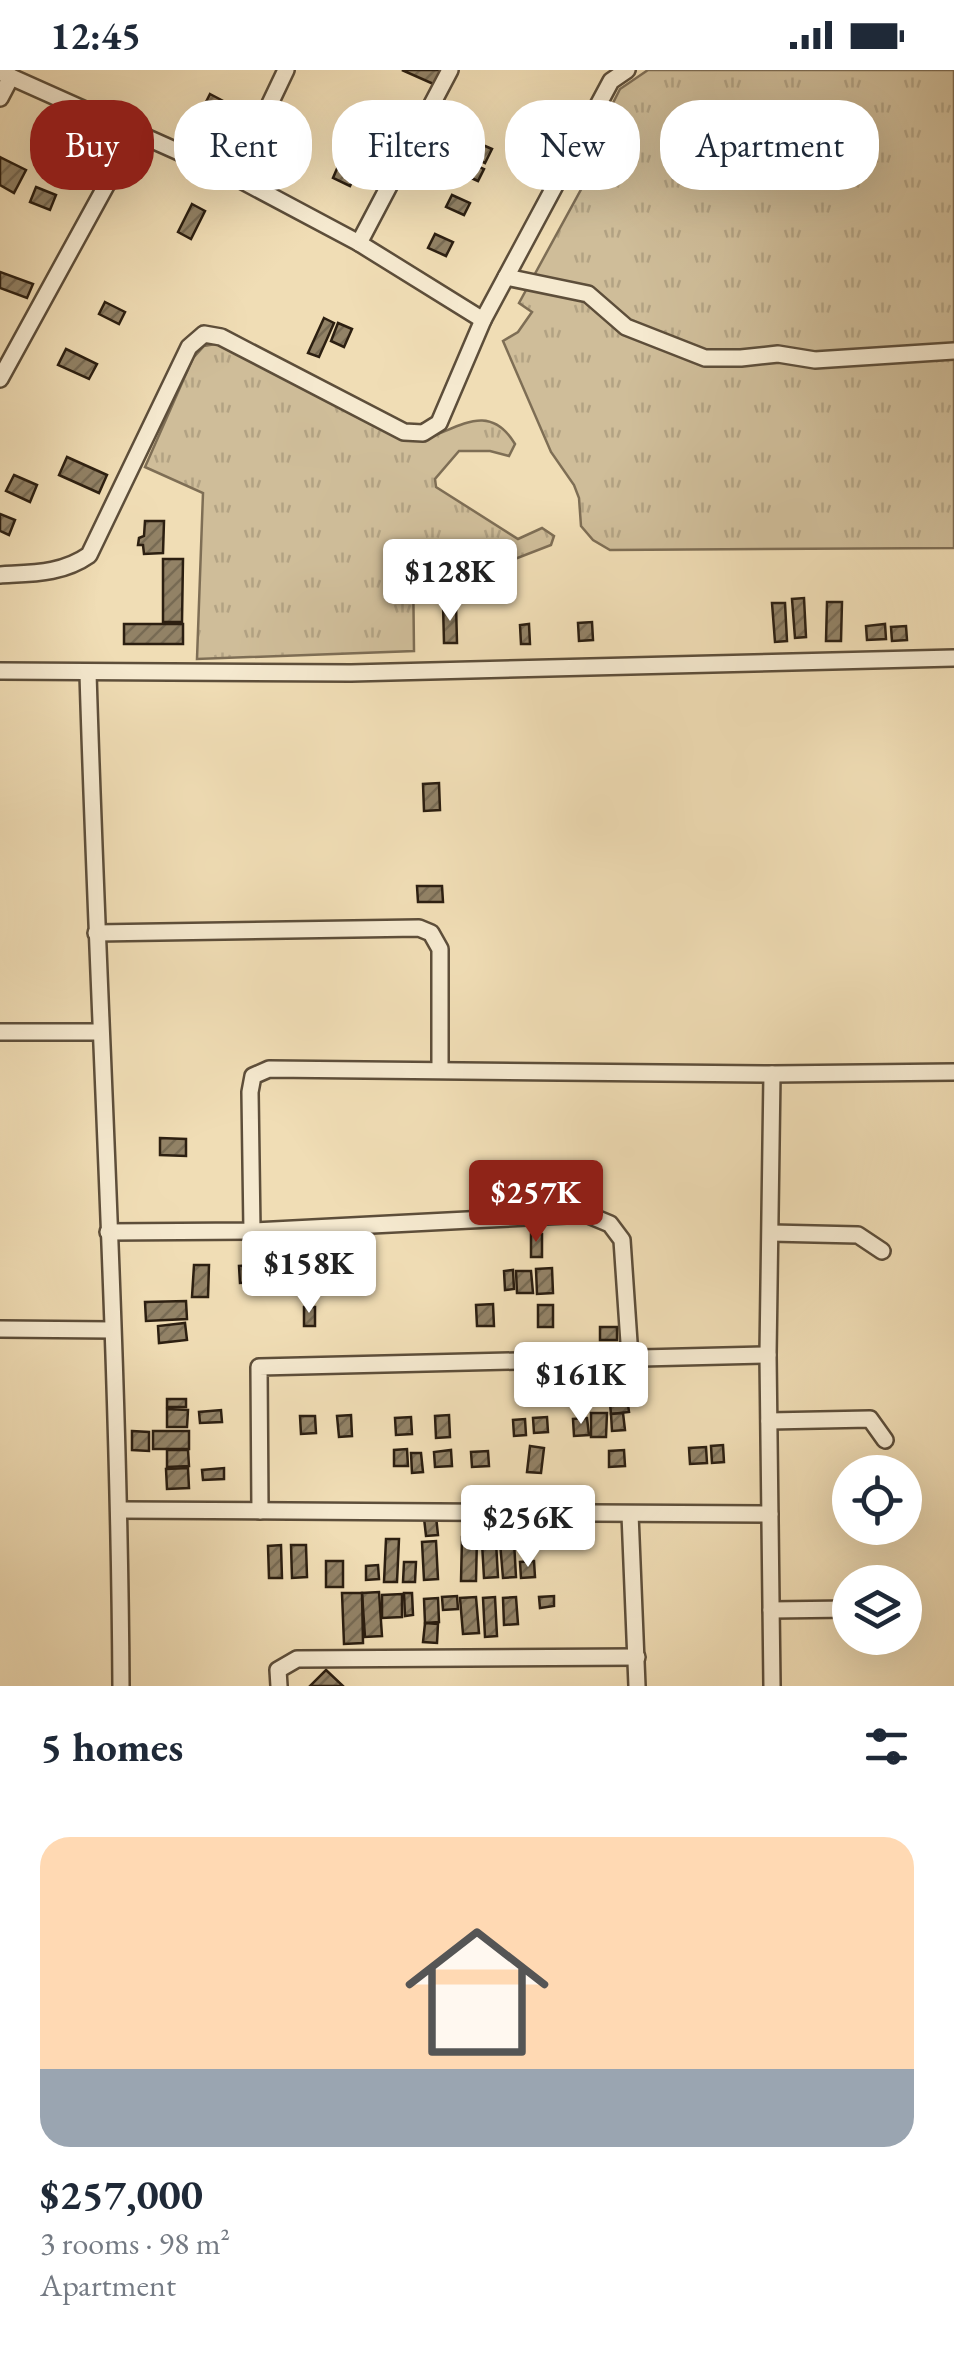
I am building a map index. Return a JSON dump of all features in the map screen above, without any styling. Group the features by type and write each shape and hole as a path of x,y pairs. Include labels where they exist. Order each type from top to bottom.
{"street":[{"path":"272,100 286,70"},
{"path":"358,243 450,70"},
{"path":"0,576 50,572 74,566 89,555 188,347 204,334 221,337 404,432 423,433 440,423 483,320 610,80 627,70"},
{"path":"0,98 6,74 65,100"},
{"path":"0,378 104,190"},
{"path":"258,190 358,243 483,320"},
{"path":"506,277 588,294 626,327 705,358 778,354 815,360 954,351"},
{"path":"0,672 351,673 954,658"},
{"path":"88,674 120,1510 121,1686"},
{"path":"96,933 418,928 431,933 440,949 440,1068"},
{"path":"0,1032 99,1032"},
{"path":"252,1231 250,1092 253,1076 269,1069 954,1072"},
{"path":"772,1074 768,1355 772,1686"},
{"path":"108,1232 252,1231 586,1214 610,1224 622,1240 630,1357"},
{"path":"771,1233 858,1235 882,1251"},
{"path":"0,1329 112,1330"},
{"path":"260,1510 259,1367 768,1355"},
{"path":"769,1421 870,1418 886,1440"},
{"path":"120,1510 770,1514"},
{"path":"630,1514 637,1686"},
{"path":"771,1610 832,1609"},
{"path":"279,1686 278,1670 297,1659 637,1657"}],"green space":[{"path":"648,70 954,70 954,548 610,550 593,540 581,526 574,485 551,452 503,341 518,332 532,312 519,303 581,190 640,190 640,100 614,100 620,89"},
{"path":"221,343 425,439 473,421 495,424 515,444 509,456 490,451 459,451 435,479 436,487 518,539 542,528 554,536 551,545 499,565 413,565 414,651 197,659 203,493 145,467 193,358 204,346"}],"building":[{"path":"402,70 439,70 444,72 438,86"},
{"path":"0,157 26,170 14,193 0,185"},
{"path":"35,190 56,195 50,210 30,202"},
{"path":"452,195 470,203 464,215 446,207"},
{"path":"192,204 205,211 191,239 178,232"},
{"path":"435,234 453,242 446,256 428,248"},
{"path":"0,272 33,284 27,298 0,288"},
{"path":"105,302 125,312 119,324 99,314"},
{"path":"324,318 334,323 319,357 308,353"},
{"path":"338,323 352,329 344,347 331,341"},
{"path":"66,349 97,364 89,379 58,365"},
{"path":"67,457 107,475 99,493 59,475"},
{"path":"14,475 37,485 30,502 6,491"},
{"path":"0,514 15,520 9,535 0,531"},
{"path":"145,521 164,521 163,553 144,554 143,545 138,545 139,538 144,536"},
{"path":"163,559 183,559 182,622 163,622"},
{"path":"804,598 806,637 795,638 792,599"},
{"path":"827,602 842,602 841,641 826,641"},
{"path":"772,603 785,603 787,641 775,642"},
{"path":"443,604 456,604 457,643 444,643"},
{"path":"592,622 593,640 579,641 578,623"},
{"path":"124,624 183,624 183,644 124,644"},
{"path":"529,624 530,644 521,644 520,625"},
{"path":"885,624 886,639 867,640 866,626"},
{"path":"906,626 907,640 892,641 891,627"},
{"path":"439,783 440,810 424,811 423,784"},
{"path":"417,886 442,886 443,902 418,902"},
{"path":"160,1138 186,1139 186,1156 160,1155"},
{"path":"531,1234 542,1234 542,1257 531,1257"},
{"path":"194,1265 209,1265 208,1297 192,1297"},
{"path":"258,1265 257,1282 240,1283 239,1266"},
{"path":"552,1268 553,1293 537,1294 536,1269"},
{"path":"355,1269 360,1290 345,1294 340,1273"},
{"path":"513,1270 514,1289 505,1290 504,1271"},
{"path":"516,1271 531,1271 533,1293 517,1293"},
{"path":"186,1301 187,1319 146,1321 145,1302"},
{"path":"493,1304 494,1326 477,1326 476,1305"},
{"path":"538,1305 553,1305 553,1327 538,1327"},
{"path":"304,1307 315,1307 315,1326 304,1326"},
{"path":"185,1323 187,1340 159,1343 158,1326"},
{"path":"600,1327 617,1327 617,1340 600,1340"},
{"path":"626,1390 629,1412 611,1414 609,1393"},
{"path":"167,1399 186,1399 186,1407 167,1407"},
{"path":"167,1409 188,1410 187,1427 167,1427"},
{"path":"221,1410 222,1422 200,1423 199,1412"},
{"path":"591,1413 607,1413 606,1437 591,1437"},
{"path":"623,1413 625,1430 612,1431 611,1414"},
{"path":"351,1415 352,1436 339,1437 337,1416"},
{"path":"449,1415 450,1437 436,1438 435,1416"},
{"path":"300,1416 315,1416 316,1433 301,1434"},
{"path":"411,1417 412,1434 396,1435 395,1418"},
{"path":"547,1417 548,1432 534,1433 533,1418"},
{"path":"587,1418 589,1435 574,1436 573,1419"},
{"path":"525,1419 526,1435 514,1436 513,1420"},
{"path":"132,1431 149,1432 149,1451 132,1450"},
{"path":"153,1431 189,1431 189,1449 153,1449"},
{"path":"723,1445 724,1462 712,1463 711,1446"},
{"path":"530,1446 544,1448 541,1473 527,1472"},
{"path":"706,1447 707,1463 690,1464 689,1448"},
{"path":"407,1449 408,1466 394,1466 394,1450"},
{"path":"167,1450 188,1450 189,1466 167,1467"},
{"path":"451,1450 452,1466 435,1467 434,1452"},
{"path":"624,1450 625,1466 609,1467 609,1451"},
{"path":"488,1451 489,1466 472,1467 471,1452"},
{"path":"411,1453 421,1453 423,1472 412,1473"},
{"path":"188,1468 189,1488 167,1489 166,1469"},
{"path":"224,1468 224,1479 203,1480 202,1470"},
{"path":"436,1516 438,1535 426,1536 424,1518"},
{"path":"462,1537 477,1537 476,1581 461,1581"},
{"path":"386,1539 399,1539 397,1582 384,1582"},
{"path":"436,1541 438,1579 424,1580 422,1542"},
{"path":"514,1541 516,1577 503,1578 500,1542"},
{"path":"496,1542 498,1577 484,1578 482,1543"},
{"path":"281,1545 282,1578 269,1578 268,1546"},
{"path":"291,1545 306,1545 307,1577 292,1578"},
{"path":"326,1561 343,1561 343,1587 326,1587"},
{"path":"534,1561 535,1577 521,1578 520,1562"},
{"path":"404,1562 416,1562 415,1582 403,1582"},
{"path":"378,1565 379,1579 366,1580 366,1566"},
{"path":"379,1592 382,1636 365,1637 362,1593"},
{"path":"342,1593 362,1593 363,1643 344,1644"},
{"path":"404,1593 412,1593 413,1615 405,1616"},
{"path":"402,1594 402,1617 382,1618 382,1595"},
{"path":"457,1596 458,1609 443,1610 442,1597"},
{"path":"554,1596 554,1606 540,1608 539,1597"},
{"path":"476,1597 479,1633 463,1634 460,1598"},
{"path":"495,1597 497,1636 485,1637 483,1598"},
{"path":"516,1597 518,1624 504,1625 503,1598"},
{"path":"438,1598 439,1622 425,1623 424,1599"},
{"path":"425,1623 438,1624 437,1643 423,1642"},
{"path":"326,1670 343,1686 310,1686"}]}
